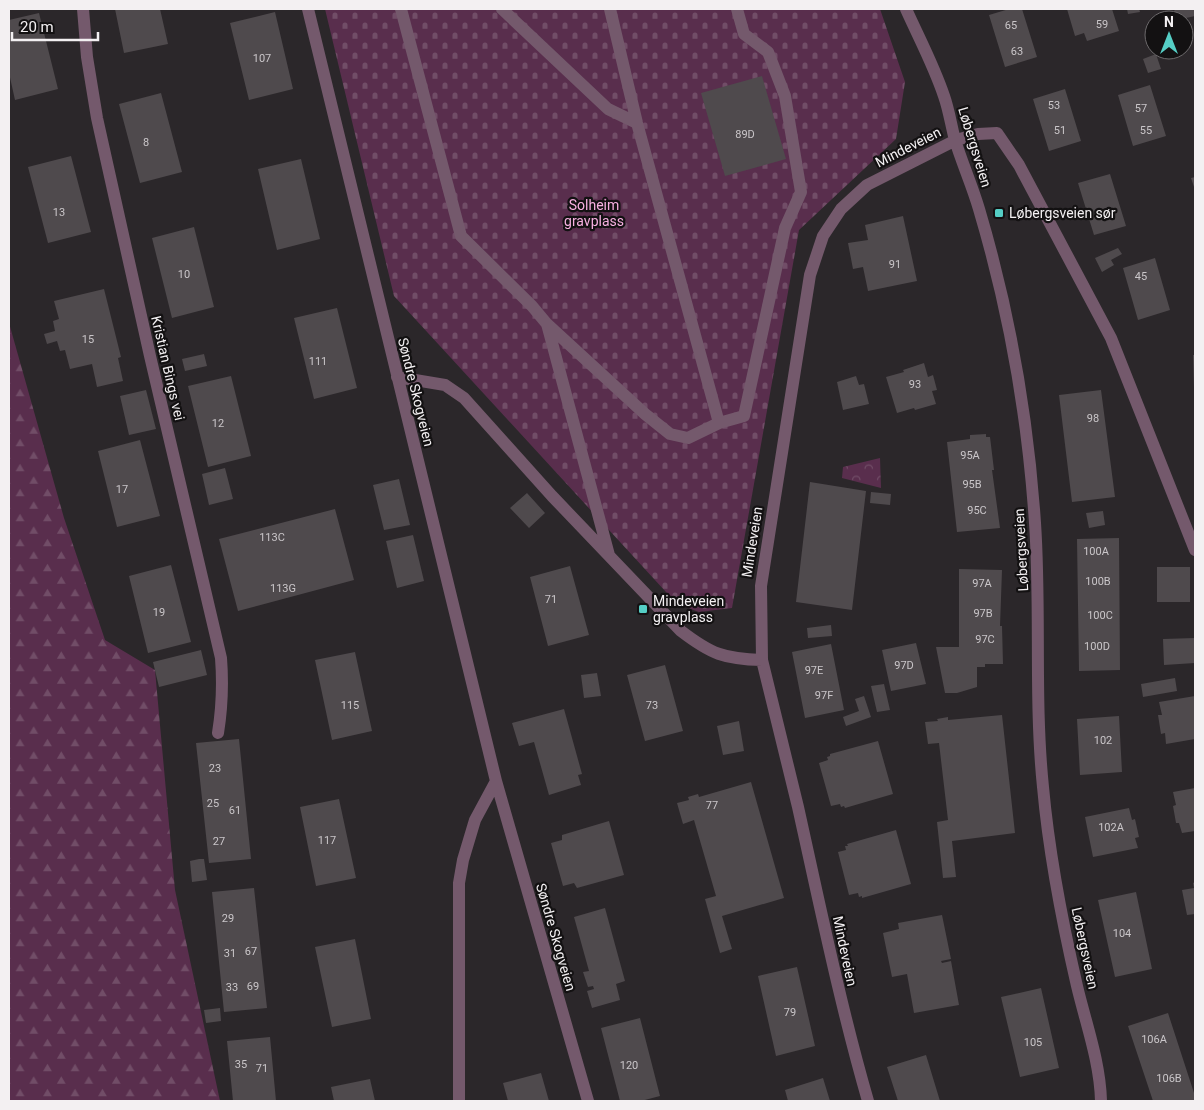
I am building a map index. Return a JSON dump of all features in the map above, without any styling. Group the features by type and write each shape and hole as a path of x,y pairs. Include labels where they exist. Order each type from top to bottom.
{"street":[{"name":"Kristian Bings vei","path":"83,9 87,57 97,118 150,356 221,658 222,710 218,734"},
{"name":"Søndre Skogveien","path":"308,9 496,781 588,1101"},
{"path":"401,9 462,236 532,306 547,324 645,414 670,434 688,438 719,423 744,416 785,228 801,192 785,96 768,52 744,34 737,9"},
{"path":"502,9 608,109 637,123"},
{"path":"610,9 637,123 719,423"},
{"name":"Løbergsveien","path":"906,9 944,96 956,140 979,207 1004,308 1023,417 1036,545 1039,722 1043,787 1062,911 1080,997 1095,1055 1101,1101"},
{"name":"Mindeveien","path":"868,1101 837,988 789,771 762,660 761,586 810,275 823,236 841,209 867,185 956,140 978,134 997,133 1019,165 1114,344 1195,550"},
{"path":"547,324 609,555"},
{"path":"397,377 445,386 464,398 552,496 681,631 697,644 716,654 735,659 762,660"},
{"path":"459,1101 459,883 463,860 475,820 496,781"}],"green space":[{"name":"Solheim gravplass","path":"325,9 880,9 905,82 896,139 799,230 732,608 699,612 677,604 394,296"},
{"path":"9,323 64,518 105,640 155,670 175,890 220,1101 9,1101"},
{"path":"880,458 881,488 842,478 843,467"}],"building":[{"path":"115,9 160,9 168,44 124,53"},
{"path":"1009,9 1022,9 1037,57 1005,67 989,15"},
{"path":"1067,9 1112,9 1119,31 1087,41 1084,33 1075,36"},
{"path":"1127,9 1139,9 1140,12 1128,14"},
{"path":"1195,9 1195,16 1194,10 1174,10"},
{"path":"275,12 293,89 249,100 230,23"},
{"path":"39,13 58,89 15,100 9,73 9,20"},
{"path":"1143,59 1158,60 1161,69 1148,73"},
{"path":"762,76 786,159 725,176 701,93"},
{"path":"1150,85 1166,136 1133,146 1118,95"},
{"path":"1065,89 1081,141 1049,151 1033,99"},
{"path":"161,93 182,172 140,183 119,104"},
{"path":"71,156 91,232 48,243 28,167"},
{"path":"301,159 320,239 277,250 258,169"},
{"path":"1110,174 1126,226 1094,235 1078,183"},
{"path":"1195,177 1195,190 1191,178"},
{"path":"903,216 917,281 868,291 863,267 853,269 848,243 868,240 865,225"},
{"path":"194,227 214,307 172,318 152,238"},
{"path":"1118,248 1122,254 1111,260 1114,265 1102,272 1095,258"},
{"path":"1155,258 1170,310 1138,320 1123,268"},
{"path":"104,289 121,357 118,358 123,381 97,387 92,364 70,369 65,350 60,351 57,341 47,344 44,334 55,331 53,321 59,319 54,301"},
{"path":"337,308 357,388 314,399 294,318"},
{"path":"204,354 207,366 185,371 182,359"},
{"path":"1193,355 1195,355 1195,388 1194,388"},
{"path":"924,363 928,377 933,375 937,390 932,391 936,404 897,413 886,377 904,372 903,370"},
{"path":"231,376 251,456 208,467 188,386"},
{"path":"856,376 859,385 864,384 869,404 843,410 837,382"},
{"path":"146,390 156,429 129,435 120,396"},
{"path":"1101,390 1115,497 1072,502 1059,395"},
{"path":"986,434 986,437 990,437 994,470 992,470 1000,528 957,532 947,442 970,439 970,435"},
{"path":"140,440 160,516 117,527 98,451"},
{"path":"225,468 233,499 209,505 202,474"},
{"path":"399,479 410,525 384,530 373,485"},
{"path":"810,482 866,491 852,610 796,602"},
{"path":"871,492 891,494 890,505 870,503"},
{"path":"527,493 545,513 529,528 510,508"},
{"path":"335,509 354,580 238,611 219,539"},
{"path":"1103,511 1105,525 1089,528 1086,513"},
{"path":"413,535 424,581 397,588 386,541"},
{"path":"1119,538 1120,670 1079,671 1077,539"},
{"path":"171,565 191,642 148,653 129,576"},
{"path":"570,566 589,635 548,646 530,577"},
{"path":"1157,567 1190,567 1190,602 1157,602"},
{"path":"959,569 1002,570 1000,626 1002,626 1003,664 985,664 985,667 977,667 977,687 957,693 945,693 936,647 959,647"},
{"path":"831,625 832,636 808,638 807,628"},
{"path":"1195,638 1195,663 1164,665 1163,639"},
{"path":"916,643 926,684 891,691 882,650"},
{"path":"831,644 844,710 805,718 792,652"},
{"path":"201,650 207,675 159,687 153,662"},
{"path":"355,652 372,731 332,740 315,660"},
{"path":"665,665 683,731 645,741 627,675"},
{"path":"597,673 601,696 584,698 581,675"},
{"path":"1175,678 1177,691 1143,697 1141,684"},
{"path":"884,684 890,710 877,712 871,686"},
{"path":"864,696 871,717 846,726 843,717 859,711 855,699"},
{"path":"1195,696 1195,739 1166,744 1165,733 1161,734 1158,715 1162,715 1159,702"},
{"path":"564,709 582,774 578,775 581,785 549,795 534,742 519,746 512,723"},
{"path":"1002,715 1015,833 952,841 956,877 943,878 937,822 948,820 939,743 928,744 925,722 938,721 937,719 948,717 948,720"},
{"path":"1119,716 1122,772 1080,775 1077,719"},
{"path":"739,721 744,751 723,755 717,726"},
{"path":"239,739 251,859 209,863 196,743"},
{"path":"878,741 893,794 845,808 844,806 841,807 840,804 831,806 819,763 828,760 827,757 830,754"},
{"path":"751,782 784,898 722,916 732,949 720,953 705,899 716,896 694,820 683,824 677,803 689,800 688,797 698,794 699,797"},
{"path":"1195,788 1195,831 1182,833 1179,823 1176,823 1173,806 1176,805 1173,792"},
{"path":"339,799 356,878 316,886 300,807"},
{"path":"1129,808 1132,820 1135,819 1139,837 1135,838 1138,848 1093,857 1085,817"},
{"path":"609,821 624,875 577,888 574,883 563,886 551,843 562,840 562,835"},
{"path":"896,830 911,884 862,898 862,896 859,897 858,893 849,895 838,852 846,850 845,846 848,846 847,844"},
{"path":"204,859 207,880 192,882 190,861"},
{"path":"1195,882 1195,914 1187,915 1182,890 1194,888 1193,883"},
{"path":"254,888 267,1008 224,1012 212,892"},
{"path":"1136,892 1152,969 1115,977 1098,900"},
{"path":"605,908 625,981 616,984 620,1000 592,1008 587,991 594,989 593,986 588,987 583,972 589,971 574,917"},
{"path":"942,915 951,959 941,961 942,963 951,961 959,1005 914,1013 907,974 892,977 883,933 899,929 898,923"},
{"path":"355,939 371,1019 332,1027 315,947"},
{"path":"797,967 815,1046 776,1056 758,976"},
{"path":"1041,988 1059,1068 1020,1077 1001,997"},
{"path":"220,1008 221,1021 206,1023 204,1010"},
{"path":"1168,1013 1195,1101 1153,1101 1128,1026"},
{"path":"640,1018 660,1096 641,1101 620,1101 601,1028"},
{"path":"270,1037 276,1101 233,1101 227,1041"},
{"path":"926,1055 940,1101 898,1101 887,1067"},
{"path":"541,1073 549,1101 508,1101 503,1083"},
{"path":"823,1078 830,1101 788,1101 785,1090"},
{"path":"370,1079 375,1101 334,1101 331,1087"}],"place":[{"name":"Løbergsveien sør","path":"999,213"},
{"name":"Mindeveien gravplass","path":"643,609"}]}
